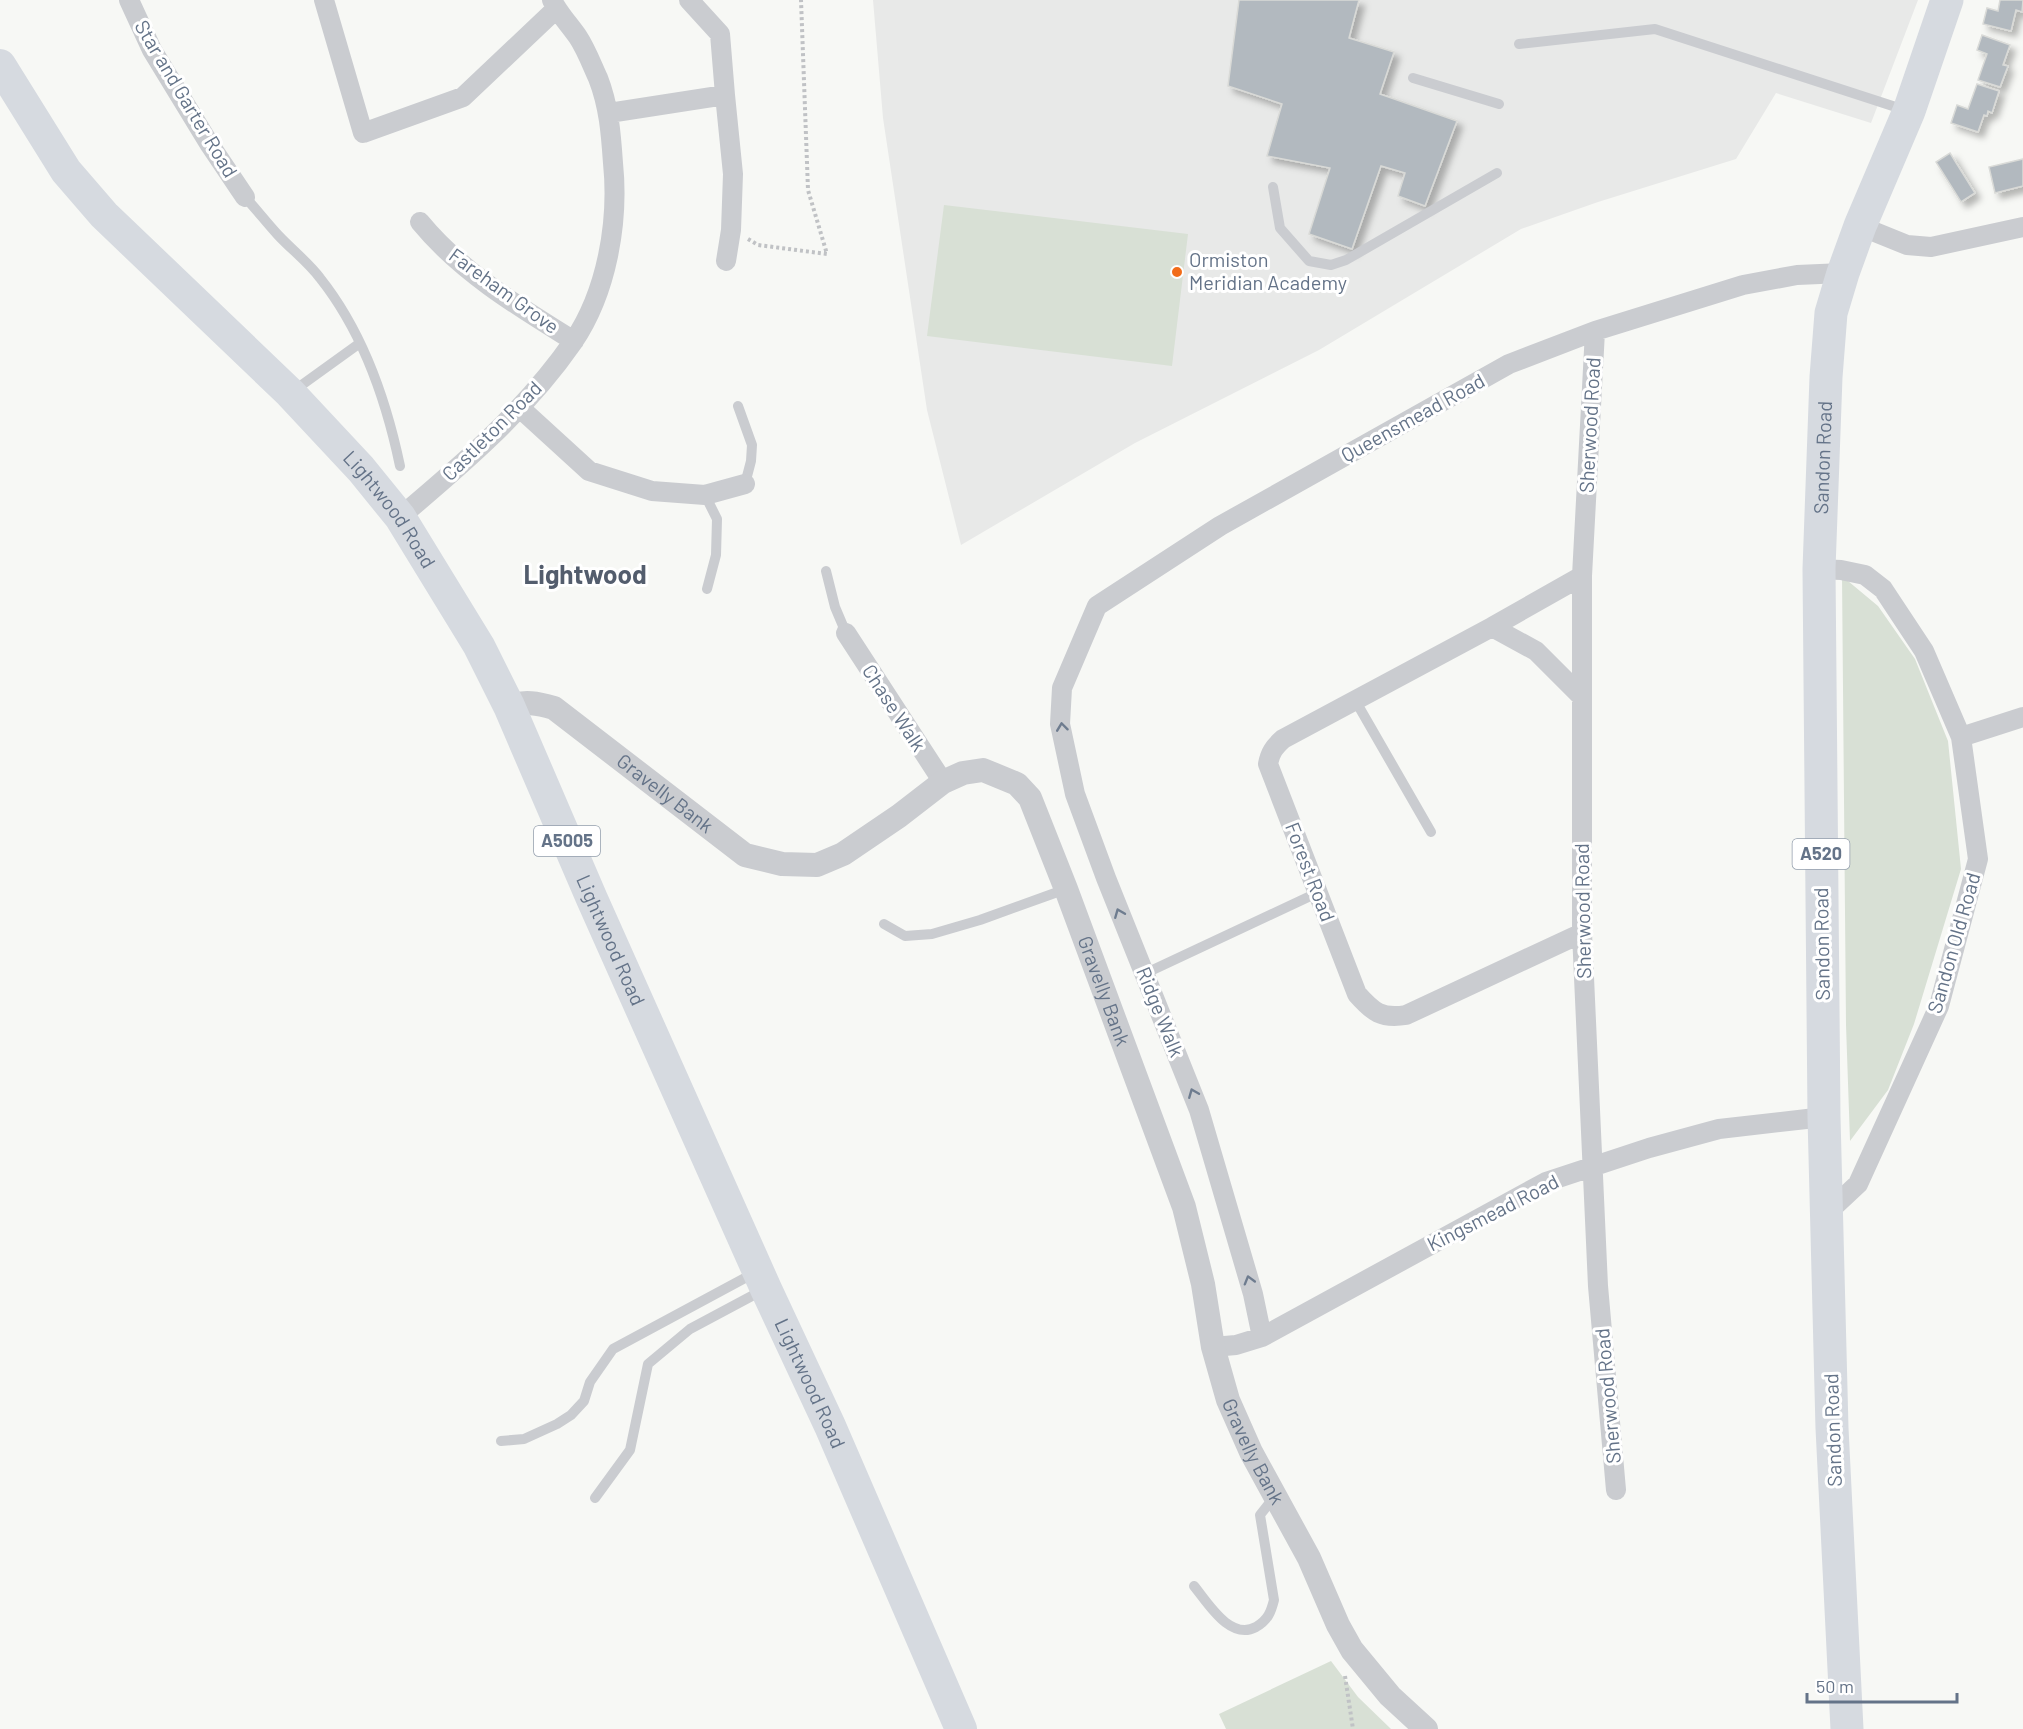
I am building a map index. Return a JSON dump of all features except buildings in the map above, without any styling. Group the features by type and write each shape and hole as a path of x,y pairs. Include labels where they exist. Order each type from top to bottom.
{"highway":[{"name":"Sandon Road","path":"1846,1729 1832,1428 1824,1117 1819,569 1826,377 1832,313 1843,273 1860,226 1909,111 1947,0"}],"main road":[{"name":"Lightwood Road","path":"0,65 66,171 104,215 290,393 361,469 400,517 479,646 509,706 592,899 762,1280 830,1426 961,1729"}],"street":[{"name":"Star and Garter Road","path":"129,0 152,50 245,197"},
{"path":"324,0 363,133 463,97 554,4"},
{"path":"689,0 720,34 733,174 731,231 726,261"},
{"name":"Castleton Road","path":"400,517 467,460 520,408 574,341 603,277 612,236 615,185 609,113 598,79 579,39 554,4"},
{"path":"609,113 724,95"},
{"name":"Fareham Grove","path":"420,222 428,246 574,341"},
{"path":"1860,226 1907,244 1931,247 2023,227"},
{"name":"Queensmead Road","path":"1062,688 1097,606 1220,526 1509,364 1595,331 1743,285 1797,275 1843,273"},
{"name":"Sherwood Road","path":"1595,331 1582,576 1582,933 1598,1286 1616,1490"},
{"path":"520,408 589,471 652,491 705,495 745,484"},
{"name":"Sandon Old Road","path":"1819,569 1841,570 1865,575 1883,589 1924,651 1961,737 1978,859 1939,1006 1858,1184 1827,1213"},
{"name":"Forest Road","path":"1582,576 1492,627 1282,739 1274,747 1268,764 1357,994 1369,1008 1390,1017 1406,1015 1582,933"},
{"path":"1492,627 1536,651 1581,696"},
{"name":"Chase Walk","path":"846,633 943,782"},
{"name":"Ridge Walk","path":"1062,688 1060,724 1075,794 1106,878 1199,1110 1253,1294 1262,1337"},
{"name":"Gravelly Bank","path":"509,706 522,702 538,703 554,708 745,855 782,864 817,865 843,854 899,816 943,782 963,773 983,770 1017,784 1030,798 1184,1208 1203,1284 1213,1347 1227,1400 1251,1452 1309,1558 1338,1625 1352,1650 1390,1696 1426,1729"},
{"path":"1961,737 2023,717"},
{"name":"Kingsmead Road","path":"1213,1347 1236,1345 1262,1337 1546,1182 1649,1148 1719,1129 1824,1117"}],"lane":[{"path":"1520,44 1655,29 1909,111"},
{"path":"1413,78 1499,104"},
{"path":"1274,187 1280,228 1309,261 1331,265 1346,260 1497,172"},
{"path":"245,197 319,275 351,323 391,422 400,466"},
{"path":"290,393 360,343"},
{"path":"738,406 752,445 751,461 745,484"},
{"path":"705,495 717,519 716,555 707,589"},
{"path":"826,571 835,607 846,633"},
{"path":"1355,700 1431,832"},
{"path":"884,924 905,936 932,934 980,920 1066,889"},
{"path":"1144,974 1318,892"},
{"path":"501,1441 524,1439 571,1415 584,1401 590,1382 600,1364 613,1349 762,1280"},
{"path":"595,1498 630,1450 648,1364 690,1329 762,1280"},
{"path":"1194,1586 1221,1619 1235,1629 1249,1630 1261,1624 1271,1613 1274,1600 1260,1515 1276,1496"}],"path":[{"path":"731,231 758,244 827,254 808,190 801,0"},
{"path":"1346,1640 1345,1681 1353,1729"}],"shaded area":[{"name":"Ormiston Meridian Academy","path":"873,0 1918,0 1871,123 1776,93 1736,159 1598,202 1521,229 1319,350 1135,443 961,545 927,410 883,118"},
{"path":"944,205 1188,234 1172,366 927,336"},
{"path":"1842,576 1878,606 1915,659 1948,741 1961,869 1914,1024 1888,1090 1850,1141 1846,1025"},
{"path":"1331,1661 1358,1697 1391,1729 1226,1729 1219,1714"}],"place":[{"name":"Ormiston Meridian Academy","path":"1177,272"}],"district":[{"name":"Lightwood","path":"585,575"}]}
